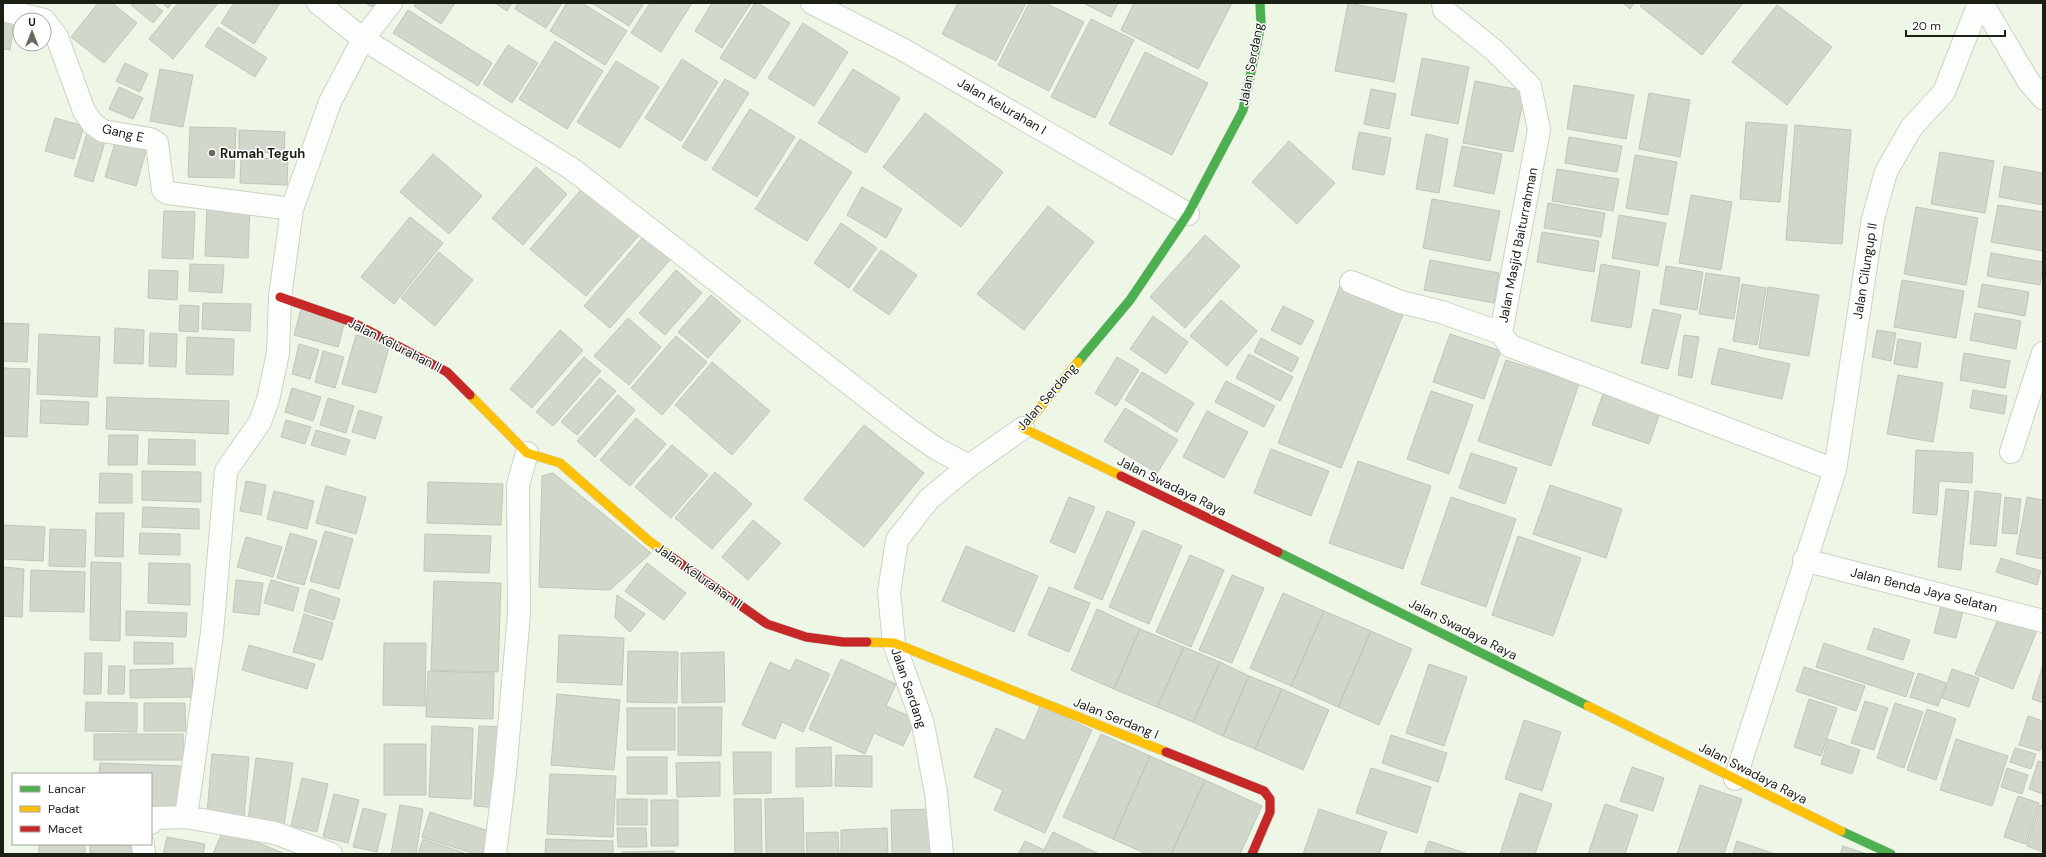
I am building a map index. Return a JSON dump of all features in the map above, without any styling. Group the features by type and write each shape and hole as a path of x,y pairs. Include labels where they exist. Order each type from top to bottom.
{"street":[{"path":"318,3 363,39 572,169 908,429 937,448 969,466"},
{"path":"186,817 212,633 226,471 260,422 268,400 278,353 280,297 292,210 330,102 363,39 391,3"},
{"name":"Jalan Kelurahan I","path":"812,3 902,48 1188,214"},
{"name":"Jalan Serdang","path":"942,854 936,793 923,724 894,643 889,592 897,540 929,499 969,466 1023,428 1130,300 1188,214 1242,110 1261,24 1260,3"},
{"name":"Jalan Masjid Baiturrahman","path":"1443,3 1444,10 1495,51 1530,86 1534,100 1539,130 1501,333 1510,346 1834,470"},
{"name":"Jalan Cilungup II","path":"1735,779 1834,470 1873,219 1886,172 1911,128 1944,92 1979,3"},
{"path":"1982,3 2029,82 2043,98"},
{"name":"Gang E","path":"3,10 44,20 52,28 58,37 84,111 93,124 103,131 150,139 157,144 163,190 168,193 292,210"},
{"path":"1351,282 1401,302 1441,312 1501,333"},
{"name":"Jalan Kelurahan II","path":"280,297 352,322 447,372 527,453 560,463 650,541 767,624 806,637 843,642 894,643"},
{"path":"2011,452 2043,353"},
{"name":"Jalan Swadaya Raya","path":"1023,428 1397,610 1816,820 1891,854"},
{"path":"495,854 505,773 519,614 518,484 527,453"},
{"name":"Jalan Benda Jaya Selatan","path":"1804,560 2043,621"},
{"name":"Jalan Serdang I","path":"894,643 1264,791 1270,799 1270,812 1252,854"},
{"path":"152,822 155,818 186,817 275,833 331,854"}],"building":[{"path":"98,3 112,3 137,23 104,63 71,37"},
{"path":"132,3 152,3 163,11 153,23 131,5"},
{"path":"162,3 172,3 168,8"},
{"path":"178,3 218,3 173,59 149,39"},
{"path":"234,3 280,3 254,44 221,23"},
{"path":"365,3 382,3 378,10"},
{"path":"416,3 455,3 441,24 414,6"},
{"path":"495,3 512,3 507,11"},
{"path":"518,3 562,3 546,28 515,9"},
{"path":"567,3 582,3 627,31 605,65 550,31"},
{"path":"592,3 644,3 629,26"},
{"path":"650,3 692,3 661,52 631,33"},
{"path":"712,3 751,3 722,48 695,31"},
{"path":"755,3 758,3 790,23 755,79 720,58"},
{"path":"958,3 1026,3 996,61 942,34"},
{"path":"1029,3 1045,3 1084,22 1049,91 998,65"},
{"path":"1083,3 1118,3 1111,17"},
{"path":"1134,3 1232,3 1198,69 1121,30"},
{"path":"1348,3 1407,14 1394,82 1335,71"},
{"path":"1623,3 1634,3 1630,9"},
{"path":"1643,3 1743,3 1702,55 1640,6"},
{"path":"1777,5 1832,47 1787,105 1732,62"},
{"path":"408,10 492,63 478,86 393,33"},
{"path":"1091,19 1134,40 1095,118 1051,97"},
{"path":"3,22 12,23 10,50 3,49"},
{"path":"803,23 848,52 814,106 768,78"},
{"path":"218,27 267,58 255,77 205,46"},
{"path":"555,41 603,71 567,129 519,99"},
{"path":"508,45 538,63 512,103 483,84"},
{"path":"1145,52 1208,83 1172,155 1109,124"},
{"path":"1422,58 1469,67 1458,124 1411,115"},
{"path":"682,59 718,82 681,141 645,118"},
{"path":"616,61 659,87 620,148 577,122"},
{"path":"125,63 148,74 140,92 116,81"},
{"path":"160,69 193,75 183,127 150,121"},
{"path":"853,69 900,98 866,153 818,123"},
{"path":"725,79 749,93 706,161 682,147"},
{"path":"1475,81 1525,91 1513,152 1463,143"},
{"path":"1574,85 1634,95 1626,139 1567,129"},
{"path":"119,87 143,98 133,119 109,109"},
{"path":"1371,89 1396,94 1389,129 1364,124"},
{"path":"1649,93 1690,100 1680,157 1639,149"},
{"path":"750,109 795,137 757,197 712,169"},
{"path":"925,113 1003,172 961,227 883,167"},
{"path":"55,118 84,126 74,159 45,151"},
{"path":"1746,122 1787,125 1780,202 1740,199"},
{"path":"1795,125 1851,130 1842,244 1786,240"},
{"name":"Rumah Teguh","path":"190,127 236,128 234,178 188,177"},
{"path":"88,130 107,135 93,182 74,176"},
{"path":"239,130 285,132 284,153 239,152"},
{"path":"1359,132 1391,138 1384,175 1352,169"},
{"path":"1426,134 1448,139 1439,193 1416,189"},
{"path":"1569,137 1622,146 1617,172 1565,163"},
{"path":"116,139 147,148 136,186 105,177"},
{"path":"800,139 852,172 807,241 755,209"},
{"path":"1289,141 1335,183 1297,224 1252,182"},
{"path":"1462,146 1502,154 1494,194 1454,186"},
{"path":"1940,152 1994,161 1985,213 1931,204"},
{"path":"433,154 482,196 449,234 400,192"},
{"path":"1635,155 1677,162 1668,215 1626,208"},
{"path":"241,158 288,159 287,185 240,183"},
{"path":"2004,166 2043,173 2043,205 1999,197"},
{"path":"536,167 567,194 523,245 492,218"},
{"path":"1557,169 1619,179 1613,211 1552,201"},
{"path":"586,184 642,232 586,296 530,249"},
{"path":"862,187 902,209 886,238 847,215"},
{"path":"1691,195 1732,202 1721,270 1679,263"},
{"path":"1432,199 1500,211 1490,261 1423,248"},
{"path":"207,203 250,205 248,258 205,256"},
{"path":"1548,203 1605,213 1601,237 1544,228"},
{"path":"1998,205 2043,212 2043,251 1991,242"},
{"path":"1048,206 1094,242 1024,330 977,294"},
{"path":"1916,207 1978,218 1966,285 1904,274"},
{"path":"164,211 195,212 193,259 162,258"},
{"path":"1619,215 1666,223 1658,266 1612,258"},
{"path":"410,217 443,243 394,304 361,277"},
{"path":"841,223 877,248 849,288 814,263"},
{"path":"1542,232 1599,241 1594,272 1537,262"},
{"path":"1205,235 1240,266 1185,328 1150,297"},
{"path":"643,237 670,260 610,328 584,306"},
{"path":"881,250 917,275 889,315 853,290"},
{"path":"439,252 473,280 435,326 401,298"},
{"path":"1991,253 2043,262 2040,285 1987,276"},
{"path":"1430,260 1499,273 1494,303 1424,290"},
{"path":"190,264 224,265 222,293 189,291"},
{"path":"1601,264 1640,271 1631,328 1591,321"},
{"path":"1666,266 1703,272 1697,310 1660,304"},
{"path":"149,270 178,271 177,300 148,298"},
{"path":"676,270 702,293 665,335 639,313"},
{"path":"1706,273 1740,278 1734,319 1699,314"},
{"path":"1902,280 1964,291 1956,338 1894,327"},
{"path":"1742,284 1766,288 1757,345 1733,341"},
{"path":"1982,284 2029,292 2025,316 1978,307"},
{"path":"1340,286 1404,312 1341,468 1278,443"},
{"path":"1768,287 1819,295 1809,356 1759,348"},
{"path":"711,295 741,321 708,358 678,332"},
{"path":"1221,300 1257,331 1227,366 1190,336"},
{"path":"203,303 251,304 250,331 202,329"},
{"path":"180,305 199,306 198,332 179,331"},
{"path":"1283,306 1314,321 1301,345 1271,330"},
{"path":"301,309 345,321 338,347 294,335"},
{"path":"1653,309 1681,315 1668,369 1641,363"},
{"path":"1975,313 2021,321 2016,349 1970,340"},
{"path":"1153,316 1188,342 1166,374 1130,349"},
{"path":"628,318 661,347 629,385 594,356"},
{"path":"3,323 29,324 27,362 3,361"},
{"path":"115,328 144,330 143,364 114,363"},
{"path":"560,330 583,350 532,408 510,389"},
{"path":"1877,330 1896,333 1891,361 1872,357"},
{"path":"150,333 177,334 176,367 149,366"},
{"path":"39,334 100,337 97,397 37,394"},
{"path":"1450,334 1501,351 1484,399 1433,382"},
{"path":"356,335 390,344 376,393 342,384"},
{"path":"1684,335 1699,337 1692,378 1678,375"},
{"path":"676,336 707,362 662,415 631,388"},
{"path":"187,337 234,339 233,375 186,374"},
{"path":"1261,338 1299,358 1292,372 1254,352"},
{"path":"1898,339 1921,343 1917,368 1894,364"},
{"path":"299,344 319,350 310,379 292,374"},
{"path":"1719,348 1790,364 1782,399 1711,384"},
{"path":"323,351 344,357 335,388 315,382"},
{"path":"1964,353 2010,361 2005,388 1960,380"},
{"path":"1249,354 1293,377 1280,401 1236,378"},
{"path":"584,357 601,371 553,426 536,412"},
{"path":"1117,357 1139,370 1116,406 1095,393"},
{"path":"1506,360 1579,384 1551,466 1478,441"},
{"path":"712,362 770,411 732,455 675,405"},
{"path":"3,368 30,369 27,437 3,436"},
{"path":"1142,372 1194,403 1177,432 1125,400"},
{"path":"1898,375 1943,383 1933,442 1887,434"},
{"path":"600,378 616,391 577,435 561,422"},
{"path":"1226,381 1275,406 1264,427 1215,402"},
{"path":"292,388 321,397 313,421 285,412"},
{"path":"1973,390 2007,396 2004,414 1970,408"},
{"path":"1431,391 1473,405 1449,474 1407,459"},
{"path":"1603,394 1660,413 1649,444 1592,425"},
{"path":"618,395 635,410 595,457 577,441"},
{"path":"107,397 229,401 228,434 106,429"},
{"path":"328,398 354,406 346,433 320,425"},
{"path":"41,400 89,402 88,425 40,423"},
{"path":"1125,408 1178,440 1157,473 1104,441"},
{"path":"359,410 382,417 375,439 352,432"},
{"path":"1207,411 1248,432 1224,478 1183,457"},
{"path":"636,418 666,444 630,486 600,460"},
{"path":"286,420 311,427 305,444 281,437"},
{"path":"864,425 924,473 864,547 804,499"},
{"path":"316,430 350,440 345,455 311,445"},
{"path":"109,435 138,435 137,465 108,465"},
{"path":"149,439 195,440 195,465 148,464"},
{"path":"672,445 708,475 671,518 635,487"},
{"path":"1271,449 1329,471 1311,516 1254,493"},
{"path":"1916,450 1973,453 1972,483 1939,481 1937,515 1913,513"},
{"path":"1471,453 1517,468 1505,504 1459,488"},
{"path":"1358,461 1431,486 1403,569 1329,543"},
{"path":"142,471 201,472 201,502 142,500"},
{"path":"715,472 752,504 712,549 675,518"},
{"path":"100,473 132,474 132,503 99,503"},
{"path":"553,473 651,553 610,590 539,587 542,476"},
{"path":"246,481 266,485 261,515 240,511"},
{"path":"428,482 503,484 501,525 427,523"},
{"path":"1550,485 1622,509 1606,558 1533,534"},
{"path":"326,486 366,497 356,534 316,523"},
{"path":"1946,489 1969,491 1961,570 1938,567"},
{"path":"274,491 314,501 307,529 267,519"},
{"path":"1975,491 2001,494 1996,546 1970,544"},
{"path":"1069,497 1095,507 1075,553 1050,542"},
{"path":"1451,497 1516,519 1486,607 1421,584"},
{"path":"2005,497 2021,499 2017,534 2002,533"},
{"path":"2027,497 2043,500 2043,559 2016,554"},
{"path":"143,507 199,509 199,529 142,527"},
{"path":"1107,511 1135,522 1102,600 1074,588"},
{"path":"96,513 124,513 123,557 95,556"},
{"path":"753,520 781,543 748,580 722,557"},
{"path":"3,525 45,527 43,561 3,559"},
{"path":"50,529 86,530 85,567 49,566"},
{"path":"1143,530 1182,546 1149,624 1109,607"},
{"path":"325,531 353,539 339,589 310,581"},
{"path":"140,533 180,534 180,555 139,554"},
{"path":"290,533 317,541 304,585 277,578"},
{"path":"425,534 491,536 489,573 424,571"},
{"path":"1518,536 1581,558 1553,636 1492,615"},
{"path":"246,537 282,547 273,577 237,567"},
{"path":"966,546 1038,576 1014,632 942,601"},
{"path":"1190,555 1224,570 1191,647 1156,632"},
{"path":"2001,558 2041,571 2037,585 1996,572"},
{"path":"91,562 121,563 120,641 90,640"},
{"path":"149,563 190,564 190,605 148,603"},
{"path":"647,563 686,593 664,620 625,591"},
{"path":"3,567 24,569 22,617 3,616"},
{"path":"31,570 85,572 84,612 30,611"},
{"path":"1232,575 1264,588 1232,663 1199,650"},
{"path":"236,580 263,583 259,615 233,612"},
{"path":"271,580 299,588 293,611 264,603"},
{"path":"434,581 501,583 498,672 431,670"},
{"path":"1049,587 1090,603 1069,652 1028,635"},
{"path":"310,589 340,599 334,620 304,611"},
{"path":"1283,593 1324,611 1291,686 1250,668"},
{"path":"617,595 645,614 630,632 615,618"},
{"path":"1942,602 1964,607 1956,638 1934,633"},
{"path":"1097,609 1140,629 1114,689 1071,670"},
{"path":"126,611 187,613 186,637 126,635"},
{"path":"1324,611 1371,631 1338,707 1291,686"},
{"path":"2001,612 2038,628 2013,689 1975,674"},
{"path":"304,614 333,623 322,660 293,652"},
{"path":"1874,628 1910,640 1903,660 1867,649"},
{"path":"1140,629 1184,647 1157,707 1114,689"},
{"path":"1371,631 1412,649 1379,725 1338,707"},
{"path":"559,635 624,638 622,685 557,682"},
{"path":"134,642 173,643 173,664 134,664"},
{"path":"384,643 426,643 425,706 383,705"},
{"path":"1824,643 1914,673 1906,697 1816,667"},
{"path":"249,645 315,664 307,689 242,670"},
{"path":"1184,647 1220,662 1193,722 1157,707"},
{"path":"628,651 678,652 677,703 627,702"},
{"path":"724,652 725,702 682,703 681,653"},
{"path":"85,653 102,653 101,694 84,694"},
{"path":"796,659 830,674 803,732 782,722 775,739 742,725 770,662 790,671"},
{"path":"841,659 896,684 886,706 916,719 903,746 874,733 865,754 809,729"},
{"path":"1220,662 1249,676 1223,736 1193,722"},
{"path":"1429,664 1467,677 1444,746 1406,733"},
{"path":"2043,665 2043,703 2032,699"},
{"path":"109,666 125,666 124,694 108,694"},
{"path":"1804,667 1865,686 1856,711 1796,691"},
{"path":"192,668 193,697 130,698 130,670"},
{"path":"1952,669 1979,678 1969,707 1942,698"},
{"path":"428,671 494,673 493,719 426,717"},
{"path":"1918,673 1946,683 1938,706 1910,697"},
{"path":"1249,676 1282,689 1255,749 1223,736"},
{"path":"1282,689 1329,710 1303,770 1255,749"},
{"path":"557,694 620,700 614,770 551,765"},
{"path":"1809,699 1837,708 1821,756 1794,747"},
{"path":"1865,701 1888,708 1874,750 1851,743"},
{"path":"86,702 137,703 137,732 85,731"},
{"path":"144,703 185,703 186,731 144,731"},
{"path":"1895,703 1923,712 1904,768 1877,758"},
{"path":"1040,706 1092,730 1045,833 994,810 1003,790 974,777 996,728 1025,741"},
{"path":"678,707 722,707 721,756 678,755"},
{"path":"627,708 675,708 675,750 627,750"},
{"path":"1927,709 1956,719 1936,780 1907,770"},
{"path":"2028,716 2043,721 2043,742 2040,751 2019,745"},
{"path":"1524,720 1561,732 1542,791 1505,779"},
{"path":"432,726 473,728 471,799 429,797"},
{"path":"479,726 506,727 500,808 474,806"},
{"path":"94,734 183,734 184,760 94,760"},
{"path":"1101,734 1150,756 1113,839 1063,817"},
{"path":"1391,735 1447,753 1438,782 1382,763"},
{"path":"1828,739 1860,750 1852,774 1821,764"},
{"path":"1956,739 2008,756 1992,806 1940,790"},
{"path":"384,744 426,744 426,795 384,795"},
{"path":"831,747 832,786 796,787 796,748"},
{"path":"2015,748 2036,754 2031,769 2010,762"},
{"path":"733,752 771,752 771,793 734,794"},
{"path":"212,754 249,757 244,817 207,814"},
{"path":"836,755 872,756 872,787 835,786"},
{"path":"1150,756 1205,780 1171,854 1147,854 1113,839"},
{"path":"627,757 667,757 667,794 627,794"},
{"path":"256,758 293,763 284,825 248,820"},
{"path":"2038,761 2043,762 2043,794 2029,789"},
{"path":"720,762 720,796 677,797 676,763"},
{"path":"100,763 183,766 182,807 152,806 152,773 99,773"},
{"path":"1632,767 1664,778 1653,811 1620,801"},
{"path":"1371,768 1431,787 1417,833 1356,813"},
{"path":"2007,768 2028,775 2022,794 2001,787"},
{"path":"550,774 616,776 613,837 547,834"},
{"path":"302,778 328,784 317,832 291,826"},
{"path":"1205,780 1262,806 1240,854 1171,854"},
{"path":"1700,785 1742,799 1724,854 1677,854"},
{"path":"1520,793 1552,804 1535,854 1500,854"},
{"path":"334,794 359,800 348,843 323,837"},
{"path":"2018,796 2039,803 2026,844 2004,837"},
{"path":"803,798 804,854 766,854 765,799"},
{"path":"617,799 647,799 647,825 617,825"},
{"path":"734,799 761,799 762,854 735,854"},
{"path":"651,800 678,800 678,846 651,846"},
{"path":"1605,804 1638,815 1625,854 1588,854"},
{"path":"400,805 423,809 416,854 391,854"},
{"path":"2040,805 2043,806 2043,852 2027,846"},
{"path":"363,808 386,814 377,852 353,847"},
{"path":"935,809 936,854 892,854 891,810"},
{"path":"1319,809 1387,832 1379,854 1303,854"},
{"path":"430,812 489,831 482,854 475,854 422,837"},
{"path":"224,828 285,854 213,854"},
{"path":"617,828 646,828 647,847 618,847"},
{"path":"887,828 888,854 841,854 841,830"},
{"path":"838,832 839,854 807,854 806,833"},
{"path":"1053,832 1099,854 1018,854 1025,841 1044,850"},
{"path":"167,837 205,844 203,854 163,854"},
{"path":"423,839 467,854 418,854"},
{"path":"546,839 613,841 613,854 545,854"},
{"path":"1429,841 1468,854 1424,854"},
{"path":"1737,841 1775,854 1733,854"},
{"path":"39,845 85,845 85,854 39,854"},
{"path":"90,845 133,846 133,854 90,854"},
{"path":"1843,846 1867,854 1840,854"},
{"path":"674,851 674,854 622,854 622,852"}],"traffic: fast":[{"path":"1078,362 1130,300 1188,214 1243,110 1261,24 1260,3"},
{"path":"1278,552 1588,706"},
{"path":"1841,831 1891,854"}],"traffic: slow":[{"path":"1078,362 1023,428 1121,476"},
{"path":"470,395 527,453 560,463 649,541 670,556"},
{"path":"867,642 894,643 1166,752"},
{"path":"1588,706 1841,831"}],"traffic: jam":[{"path":"280,297 352,322 447,372 470,395"},
{"path":"1121,476 1278,552"},
{"path":"670,556 767,624 806,637 843,642 867,642"},
{"path":"1166,752 1264,791 1270,799 1270,812 1252,854"}],"place":[{"name":"Rumah Teguh","path":"212,153"}]}
